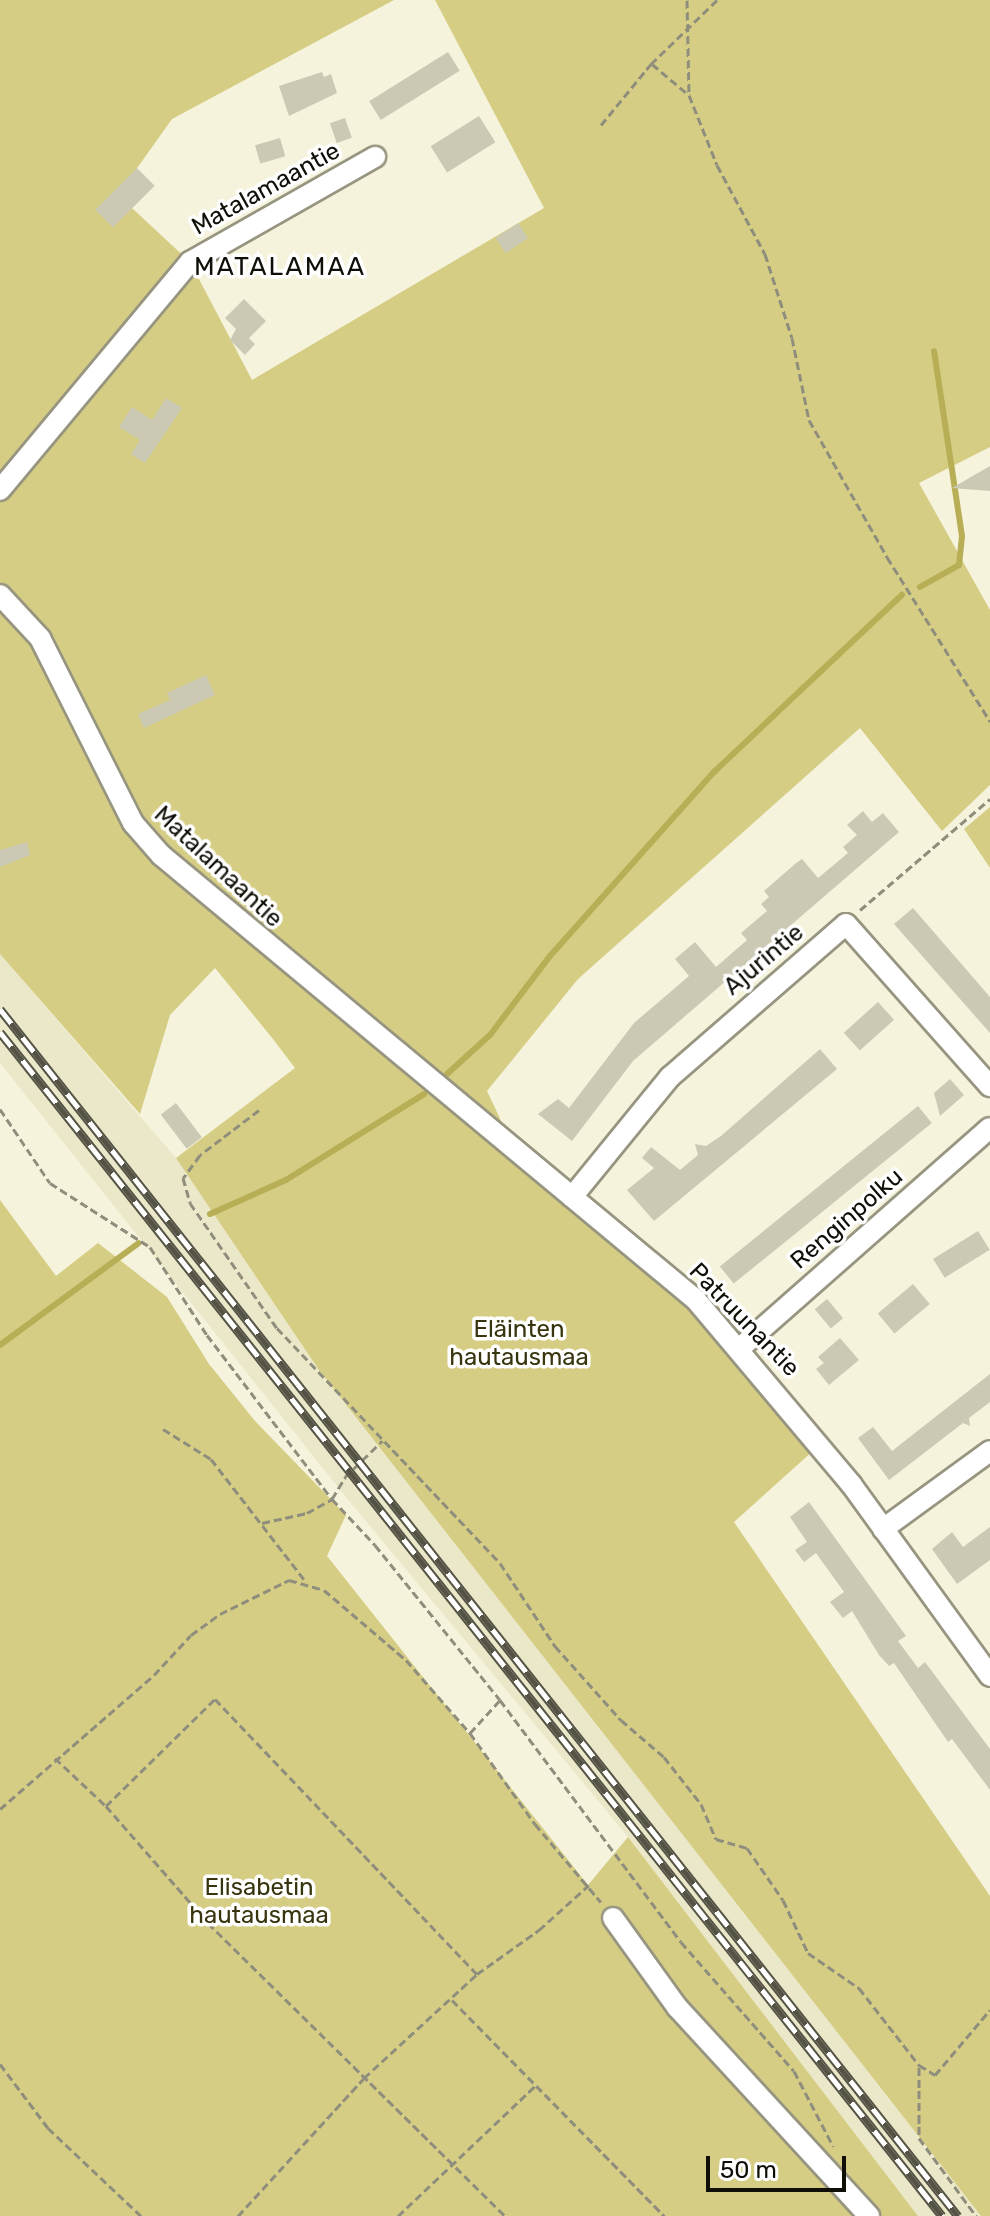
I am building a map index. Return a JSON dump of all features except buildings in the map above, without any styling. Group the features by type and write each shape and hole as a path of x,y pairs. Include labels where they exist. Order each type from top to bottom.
{"street":[{"name":"Matalamaantie","path":"0,490 190,262 375,157"},
{"name":"Matalamaantie","path":"0,595 25,617 61,672 133,823 209,899 362,1027"},
{"path":"846,924 990,1086"},
{"name":"Ajurintie","path":"572,1197 670,1077 846,924"},
{"name":"Patruunantie","path":"362,1027 696,1300 883,1529 990,1676"},
{"name":"Renginpolku","path":"739,1349 990,1128"},
{"path":"883,1529 990,1451"},
{"path":"613,1918 686,2018 869,2216"}],"path":[{"path":"687,0 689,26 685,63 689,95 717,165 765,254 792,338 803,403 817,437 990,721"},
{"path":"601,125 651,64 717,0"},
{"path":"651,64 689,95"},
{"path":"846,924 990,799"},
{"path":"0,1109 50,1183 150,1247 207,1335 332,1499 398,1571 500,1700 681,1942 794,2071 837,2153 841,2183"},
{"path":"259,1110 200,1155 183,1178 190,1203 277,1328 500,1563 555,1646 621,1720 664,1757 701,1804 716,1839 747,1848 783,1900 808,1953 859,1988 919,2065 935,2075 990,2010"},
{"path":"163,1429 211,1459 306,1582"},
{"path":"262,1523 307,1513 332,1499 345,1477 383,1440"},
{"path":"0,1809 220,1614 289,1580 306,1582 324,1590 377,1633 470,1733 535,1824 589,1885 613,1918"},
{"path":"106,1806 215,1699 477,1974"},
{"path":"470,1733 500,1700"},
{"path":"55,1758 106,1806 208,1923 505,2216"},
{"path":"238,2216 364,2078 477,1974 589,1885"},
{"path":"452,2000 664,2216"},
{"path":"0,2064 48,2128 141,2216"},
{"path":"919,2065 919,2138 976,2216"},
{"path":"398,2216 535,2086"}],"shaded area":[{"path":"0,954 176,1158 319,1370 981,2216 918,2216 628,1837 341,1491 0,1063"}],"green space":[{"name":"Eläinten hautausmaa","path":"0,0 394,0 172,119 118,195 190,262 252,380 544,208 435,0 990,0 990,447 919,483 990,610 990,785 942,831 860,728 578,979 487,1091 512,1144 690,1306 814,1450 734,1522 990,1896 990,2216 981,2216 319,1370 176,1158 295,1068 273,1039 215,968 170,1015 140,1114 0,954"},
{"path":"990,807 990,868 964,829"},
{"name":"Elisabetin hautausmaa","path":"0,1200 56,1276 98,1243 167,1297 209,1364 255,1421 346,1515 327,1556 588,1885 628,1837 918,2216 0,2216"}],"waterway":[{"path":"920,587 959,565 962,536 934,351"},
{"path":"447,1074 490,1035 550,956 715,771 902,595"},
{"path":"210,1214 286,1180 424,1094"},
{"path":"0,1345 139,1243"}],"railway":[{"path":"0,1009 958,2216"},
{"path":"0,1032 942,2216"}],"district":[{"name":"MATALAMAA","path":"280,267"}]}
